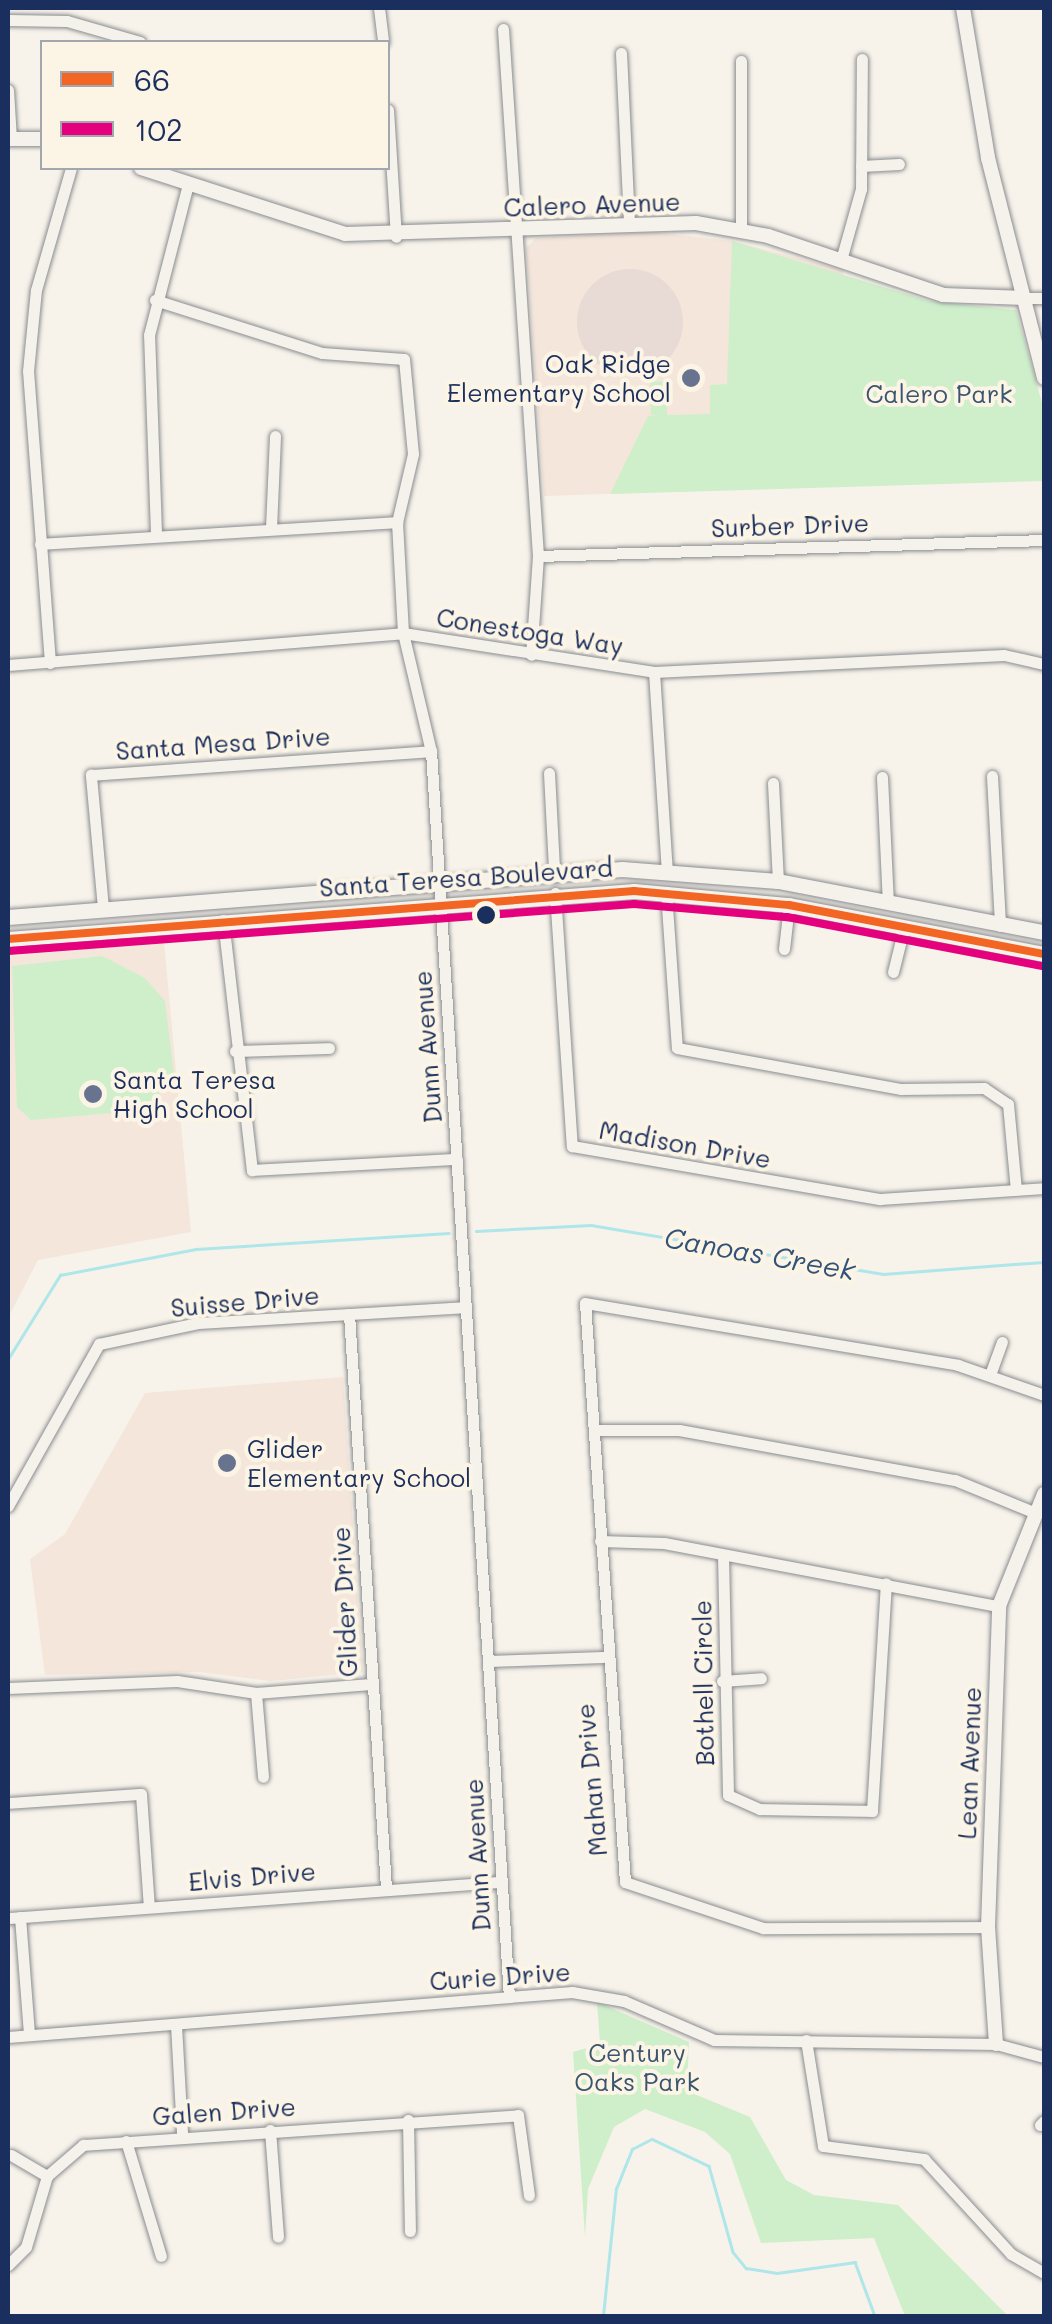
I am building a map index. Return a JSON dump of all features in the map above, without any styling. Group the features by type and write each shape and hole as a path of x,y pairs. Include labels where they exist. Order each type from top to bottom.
{"main road":[{"name":"Santa Teresa Boulevard","path":"8,916 554,870 667,870 778,881 1044,932"},
{"name":"Santa Teresa Boulevard","path":"8,939 555,892 666,892 789,905 1044,954"}],"street":[{"path":"379,8 383,40"},
{"path":"963,8 988,158 1044,378"},
{"path":"8,20 67,21 133,40"},
{"path":"503,29 538,556 531,655"},
{"path":"621,53 629,220"},
{"path":"841,260 861,166 862,59"},
{"path":"740,61 741,230"},
{"path":"8,90 9,139 40,139"},
{"path":"390,149 396,236"},
{"path":"861,166 899,164"},
{"path":"50,663 30,334 71,170"},
{"name":"Calero Avenue","path":"147,170 325,230 396,236 629,220 741,230 943,295 1044,298"},
{"path":"156,533 146,368 155,300 188,184"},
{"name":"Dunn Avenue","path":"155,300 322,353 404,360 412,478 396,522 403,633 431,751 509,1996"},
{"path":"271,528 275,436"},
{"path":"40,544 156,533 396,522"},
{"name":"Surber Drive","path":"538,556 1044,540"},
{"name":"Conestoga Way","path":"8,665 403,633 654,672 1004,656 1044,664"},
{"path":"654,672 667,870"},
{"name":"Santa Mesa Drive","path":"102,908 91,774 431,751"},
{"path":"549,774 554,870"},
{"path":"992,776 1000,926"},
{"path":"882,777 888,902"},
{"path":"772,782 778,881"},
{"name":"Madison Drive","path":"555,892 572,1146 880,1199 1044,1188"},
{"path":"666,892 676,1048 901,1089 984,1088 1008,1104 1016,1190"},
{"path":"784,949 789,905"},
{"path":"223,920 235,1051 252,1170 457,1160"},
{"path":"894,972 904,928"},
{"path":"235,1051 329,1048"},
{"name":"Mahan Drive","path":"988,1927 763,1928 624,1882 603,1658 585,1302 991,1372"},
{"name":"Suisse Drive","path":"8,1506 99,1344 198,1323 464,1307"},
{"name":"Glider Drive","path":"350,1314 386,1887"},
{"path":"1002,1342 991,1372 1044,1395"},
{"path":"594,1430 679,1430 936,1476 1033,1512"},
{"name":"Lean Avenue","path":"996,2044 988,1927 999,1606 1033,1512 1044,1494"},
{"path":"600,1541 723,1555 999,1606"},
{"name":"Bothell Circle","path":"723,1555 722,1681 728,1794 760,1810 872,1811 886,1583"},
{"path":"489,1661 603,1658"},
{"path":"722,1681 760,1678"},
{"path":"8,1688 177,1681 256,1693 371,1684"},
{"path":"256,1693 263,1778"},
{"path":"8,1803 140,1794 149,1907"},
{"name":"Elvis Drive","path":"14,1917 386,1887 500,1882"},
{"path":"14,1917 29,2035"},
{"name":"Curie Drive","path":"8,2037 509,1996 601,1994 714,2040 996,2044 1044,2057"},
{"path":"176,2024 182,2134"},
{"path":"806,2040 823,2146 924,2159 1012,2254 1044,2274"},
{"name":"Galen Drive","path":"47,2176 74,2149 126,2141 182,2134 518,2114 528,2195"},
{"path":"408,2120 410,2231"},
{"path":"270,2130 278,2237"},
{"path":"126,2141 161,2256"},
{"path":"8,2265 26,2248 47,2176 11,2155"}],"shaded area":[{"name":"Oak Ridge Elementary School","path":"652,232 732,241 843,270 849,486 544,496 526,248 536,238"},
{"name":"Santa Teresa High School","path":"164,942 191,1232 38,1260 8,1318 8,956"},
{"name":"Glider Elementary School","path":"343,1377 363,1672 270,1681 199,1672 45,1675 30,1559 65,1534 145,1393"}],"green space":[{"name":"Calero Park","path":"732,241 929,301 1016,310 1044,410 1044,481 610,494 648,416 662,415 651,415 650,382 666,381 667,415 710,414 710,385 727,384"},
{"path":"102,956 145,978 165,1001 176,1089 159,1092 160,1109 31,1120 17,1107 12,966"},
{"name":"Century Oaks Park","path":"597,2002 689,2042 687,2091 750,2117 786,2180 814,2195 898,2205 1008,2316 905,2316 874,2238 761,2243 730,2154 705,2132 645,2109 614,2127 588,2189 585,2238 573,2052 600,2044"}],"building":[{"name":"Oak Ridge Elementary School","path":"630,269 650,273 667,285 679,302 683,322 679,342 667,359 650,371 630,375 610,371 593,359 581,342 577,322 581,302 593,285 610,273"}],"waterway":[{"name":"Canoas Creek","path":"476,1231 591,1225 883,1274 1044,1262"},
{"name":"Canoas Creek","path":"8,1359 60,1275 196,1249 448,1233"},
{"path":"603,2316 616,2189 632,2149 652,2139 709,2166 733,2252 746,2268 777,2273 855,2262 875,2316"},
{"path":"325,2316 380,2316"}],"transit line":[{"name":"66","path":"8,939 634,891 789,905 1044,954"},
{"name":"102","path":"9,951 634,904 787,917 1042,966"}],"place":[{"name":"Oak Ridge Elementary School","path":"691,378"},
{"name":"Santa Teresa High School","path":"93,1094"},
{"name":"Glider Elementary School","path":"227,1463"}]}
